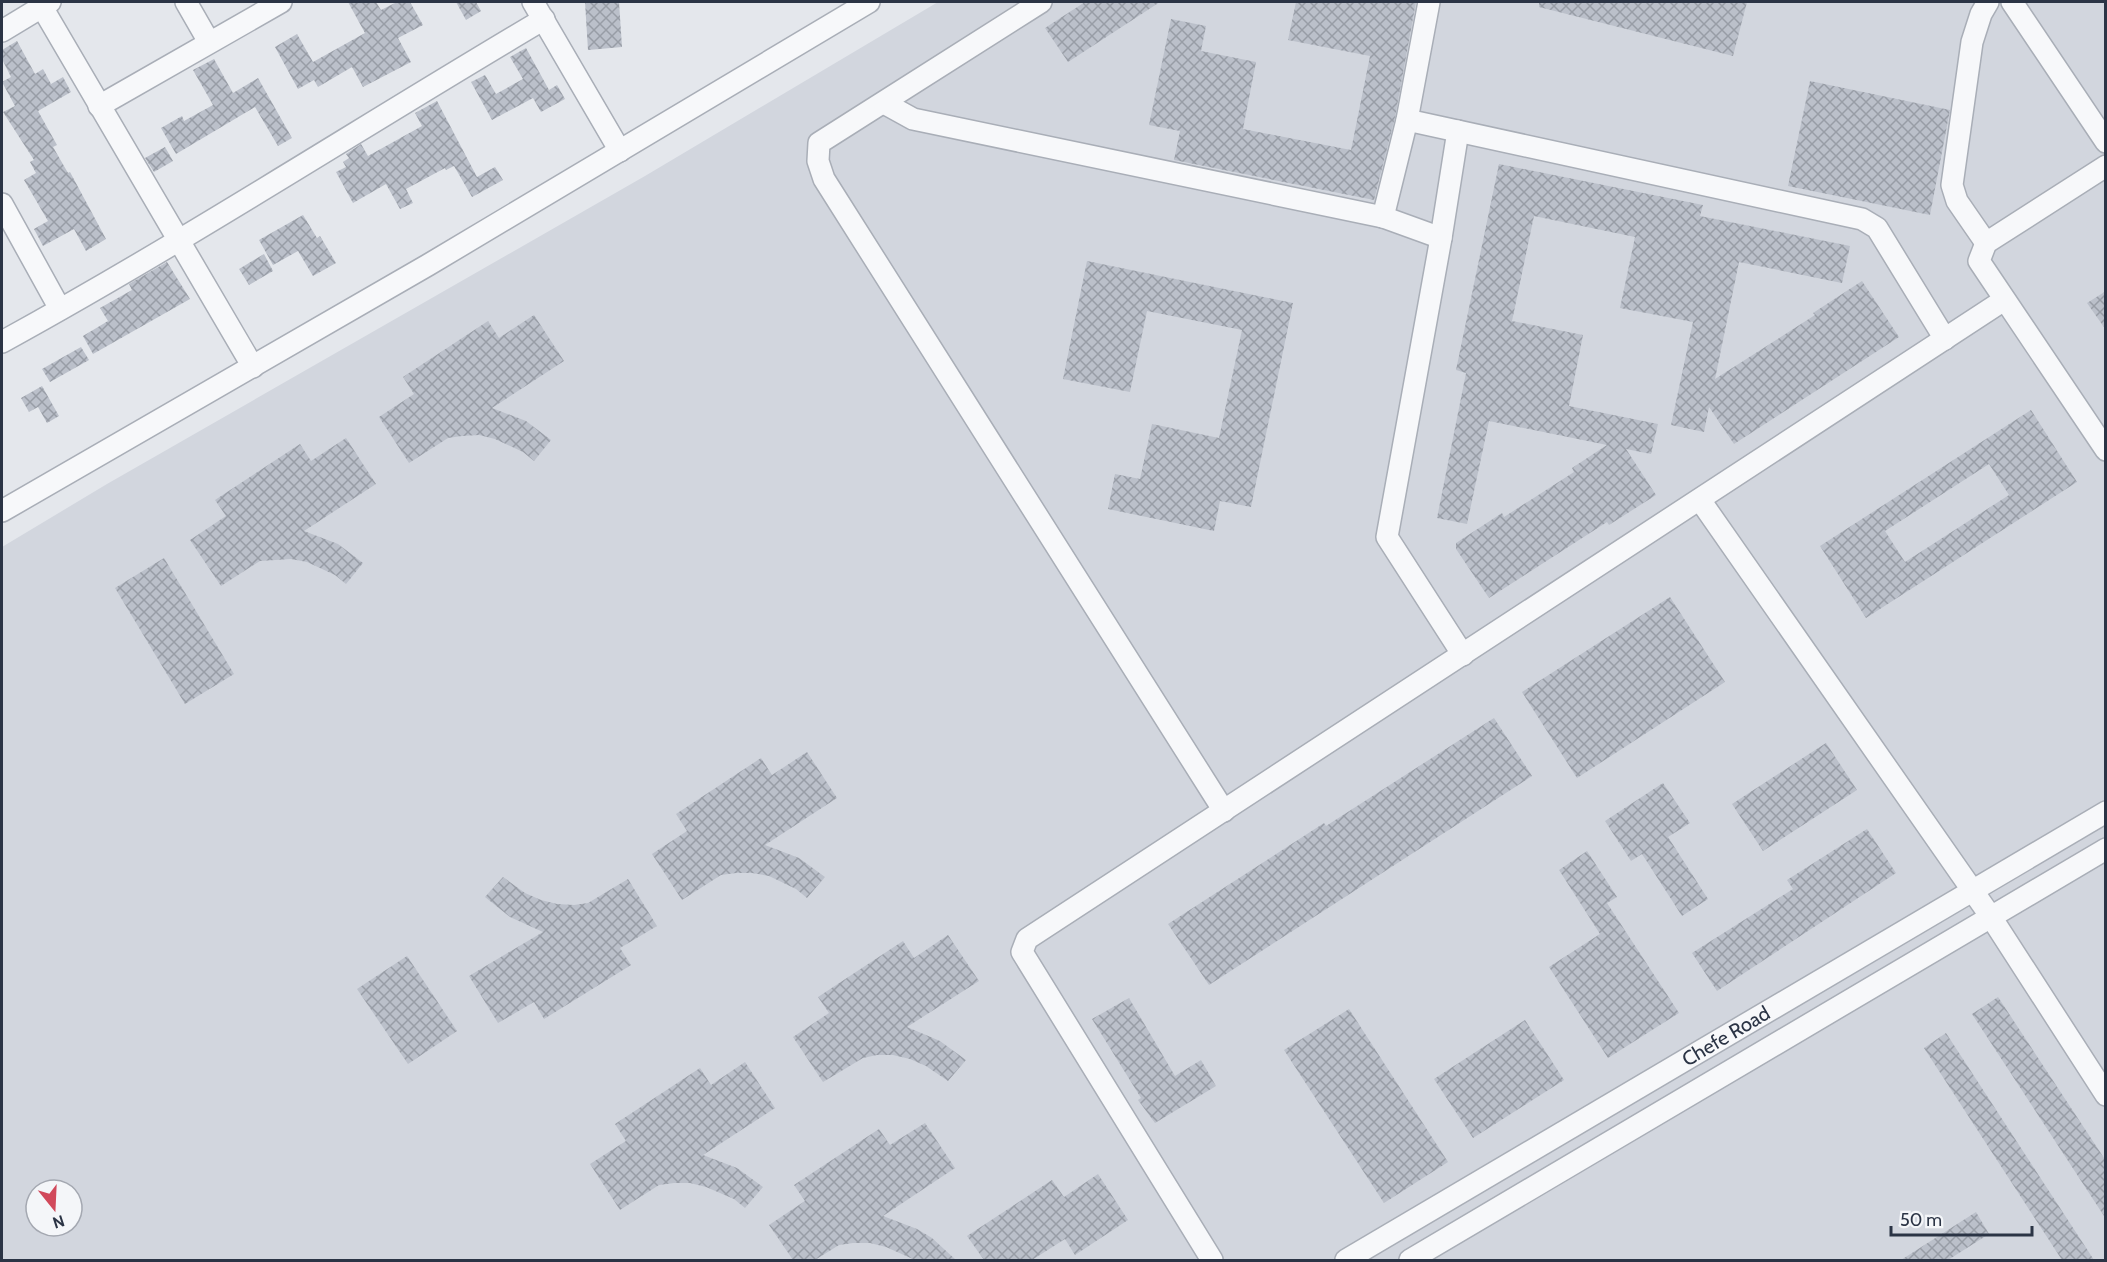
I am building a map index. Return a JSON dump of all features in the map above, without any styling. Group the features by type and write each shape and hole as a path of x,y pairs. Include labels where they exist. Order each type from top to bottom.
{"street":[{"path":"186,2 209,42"},
{"path":"99,106 281,2"},
{"path":"2,511 438,260 869,2"},
{"path":"1041,2 819,143 818,161 824,179 1224,811"},
{"path":"1383,217 1407,120 1429,2"},
{"path":"1986,243 1957,201 1952,185 1972,42 1981,14 1988,2"},
{"path":"2012,2 2106,142"},
{"path":"2,31 46,4 99,106 253,367"},
{"path":"2,342 178,241 406,100 538,10 620,151"},
{"path":"884,103 913,119 1383,217 1441,238"},
{"path":"1407,120 1862,219 1877,228 1945,339"},
{"path":"1458,131 1387,537 1463,655"},
{"path":"2106,166 1986,243 1979,261 2106,450"},
{"path":"2,204 60,309"},
{"path":"1212,1260 1022,952 1027,939 2004,300"},
{"path":"1700,500 1991,916 2106,1095"},
{"name":"Chefe Road","path":"1346,1260 2106,812"},
{"name":"Chefe Road","path":"1410,1260 2106,849"}],"shaded area":[{"path":"938,2 2105,2 2105,1260 2,1260 2,547 107,484 645,176"}],"building":[{"path":"348,2 376,2 381,10 397,2 410,2 423,25 398,38 411,62 363,87 352,67 318,87 314,80 298,89 275,47 297,34 313,62 365,33"},
{"path":"456,2 476,2 481,11 466,20"},
{"path":"585,2 619,2 622,47 588,50"},
{"path":"1085,2 1160,2 1068,62 1045,28"},
{"path":"1296,2 1416,2 1395,117 1374,200 1174,160 1180,131 1149,125 1171,19 1206,26 1201,51 1256,62 1243,129 1351,150 1370,56 1288,40"},
{"path":"1539,2 1747,2 1733,56 1539,7"},
{"path":"17,41 35,74 43,69 51,84 63,77 71,92 38,111 57,145 53,147 68,173 70,172 106,239 86,251 74,229 43,246 34,229 48,221 24,180 36,173 30,162 34,160 3,112 15,106 2,82 11,77 2,59 2,50"},
{"path":"526,48 549,90 557,85 565,99 541,112 533,98 492,120 471,82 485,75 496,94 523,79 510,57"},
{"path":"214,59 233,93 258,78 292,138 278,146 255,107 176,154 161,128 182,116 184,121 213,105 193,70"},
{"path":"1810,81 1950,110 1930,215 1788,186"},
{"path":"437,101 477,177 495,167 503,180 472,197 454,166 446,170 445,168 406,189 413,203 400,209 386,184 353,203 336,172 346,167 343,162 349,158 346,154 361,144 368,156 422,126 415,113"},
{"path":"165,147 173,161 154,172 145,158"},
{"path":"1499,164 1703,205 1700,216 1850,246 1842,283 1739,262 1715,379 1815,315 1813,313 1862,281 1899,337 1734,444 1709,407 1704,432 1671,425 1693,322 1620,308 1635,237 1534,216 1512,321 1583,335 1569,406 1658,424 1651,454 1626,449 1656,495 1609,525 1607,522 1489,598 1456,549 1456,543 1502,513 1504,517 1574,472 1572,468 1607,445 1489,421 1467,524 1437,518 1466,373 1456,370"},
{"path":"303,215 317,238 320,236 336,263 313,276 298,251 273,265 259,240"},
{"path":"264,254 273,271 249,285 239,269"},
{"path":"1087,261 1293,303 1251,507 1220,501 1214,531 1108,509 1115,474 1140,479 1152,424 1219,438 1242,330 1147,311 1130,392 1063,379"},
{"path":"167,262 190,299 93,354 83,336 108,321 100,308 132,290 129,284"},
{"path":"2106,291 2106,330 2087,303"},
{"path":"534,315 564,361 492,408 526,421 551,440 534,461 523,452 495,439 479,435 448,438 409,463 379,417 414,394 403,377 488,321 499,338"},
{"path":"81,347 89,360 50,382 42,369"},
{"path":"42,386 59,416 47,423 38,407 29,412 21,398"},
{"path":"2031,410 2077,482 1866,618 1820,546","holes":["1989,464 2009,495 1905,562 1885,531"]},
{"path":"346,438 376,484 304,531 338,544 363,563 346,584 335,575 307,562 291,559 260,561 221,586 190,540 226,516 215,500 300,444 311,461"},
{"path":"164,558 234,674 185,704 115,588"},
{"path":"1670,597 1725,682 1577,778 1522,692"},
{"path":"1494,718 1532,776 1209,985 1168,924 1324,823 1326,826"},
{"path":"1826,743 1857,790 1763,851 1732,804"},
{"path":"807,752 837,798 765,845 799,858 825,877 807,898 796,889 769,876 752,873 721,875 682,900 652,854 687,831 676,814 761,758 772,775"},
{"path":"1663,783 1690,823 1668,837 1708,899 1682,916 1642,854 1631,861 1605,821"},
{"path":"1867,829 1896,873 1717,991 1692,953 1793,889 1787,880"},
{"path":"1587,851 1617,897 1607,903 1679,1013 1608,1058 1549,967 1600,934 1559,870"},
{"path":"503,877 525,893 541,900 574,905 588,903 628,879 657,926 620,948 631,965 544,1019 534,1002 498,1023 469,976 543,932 510,917 485,897"},
{"path":"948,935 979,981 907,1027 940,1041 966,1060 948,1081 926,1066 910,1059 893,1055 877,1055 863,1058 823,1082 793,1037 829,1013 818,997 903,941 914,958"},
{"path":"407,956 457,1031 408,1064 357,989"},
{"path":"1998,997 2106,1161 2106,1219 1972,1014"},
{"path":"1129,998 1175,1076 1201,1060 1216,1086 1155,1123 1138,1100 1141,1098 1092,1019"},
{"path":"1349,1009 1448,1162 1384,1203 1284,1050"},
{"path":"1525,1020 1564,1080 1473,1138 1434,1079"},
{"path":"1946,1033 2094,1260 2062,1260 1924,1048"},
{"path":"745,1062 775,1108 703,1155 737,1168 763,1187 745,1208 734,1199 706,1187 690,1183 659,1185 620,1210 590,1164 626,1141 615,1124 700,1068 711,1085"},
{"path":"925,1123 955,1168 883,1216 917,1229 932,1238 956,1260 915,1260 886,1247 870,1243 853,1243 839,1245 815,1260 793,1260 769,1225 805,1201 794,1185 879,1129 890,1145"},
{"path":"1098,1174 1128,1220 1075,1255 1065,1239 1032,1260 984,1260 967,1236 1052,1180 1064,1197"},
{"path":"1976,1212 1989,1234 1948,1260 1901,1260"}]}
